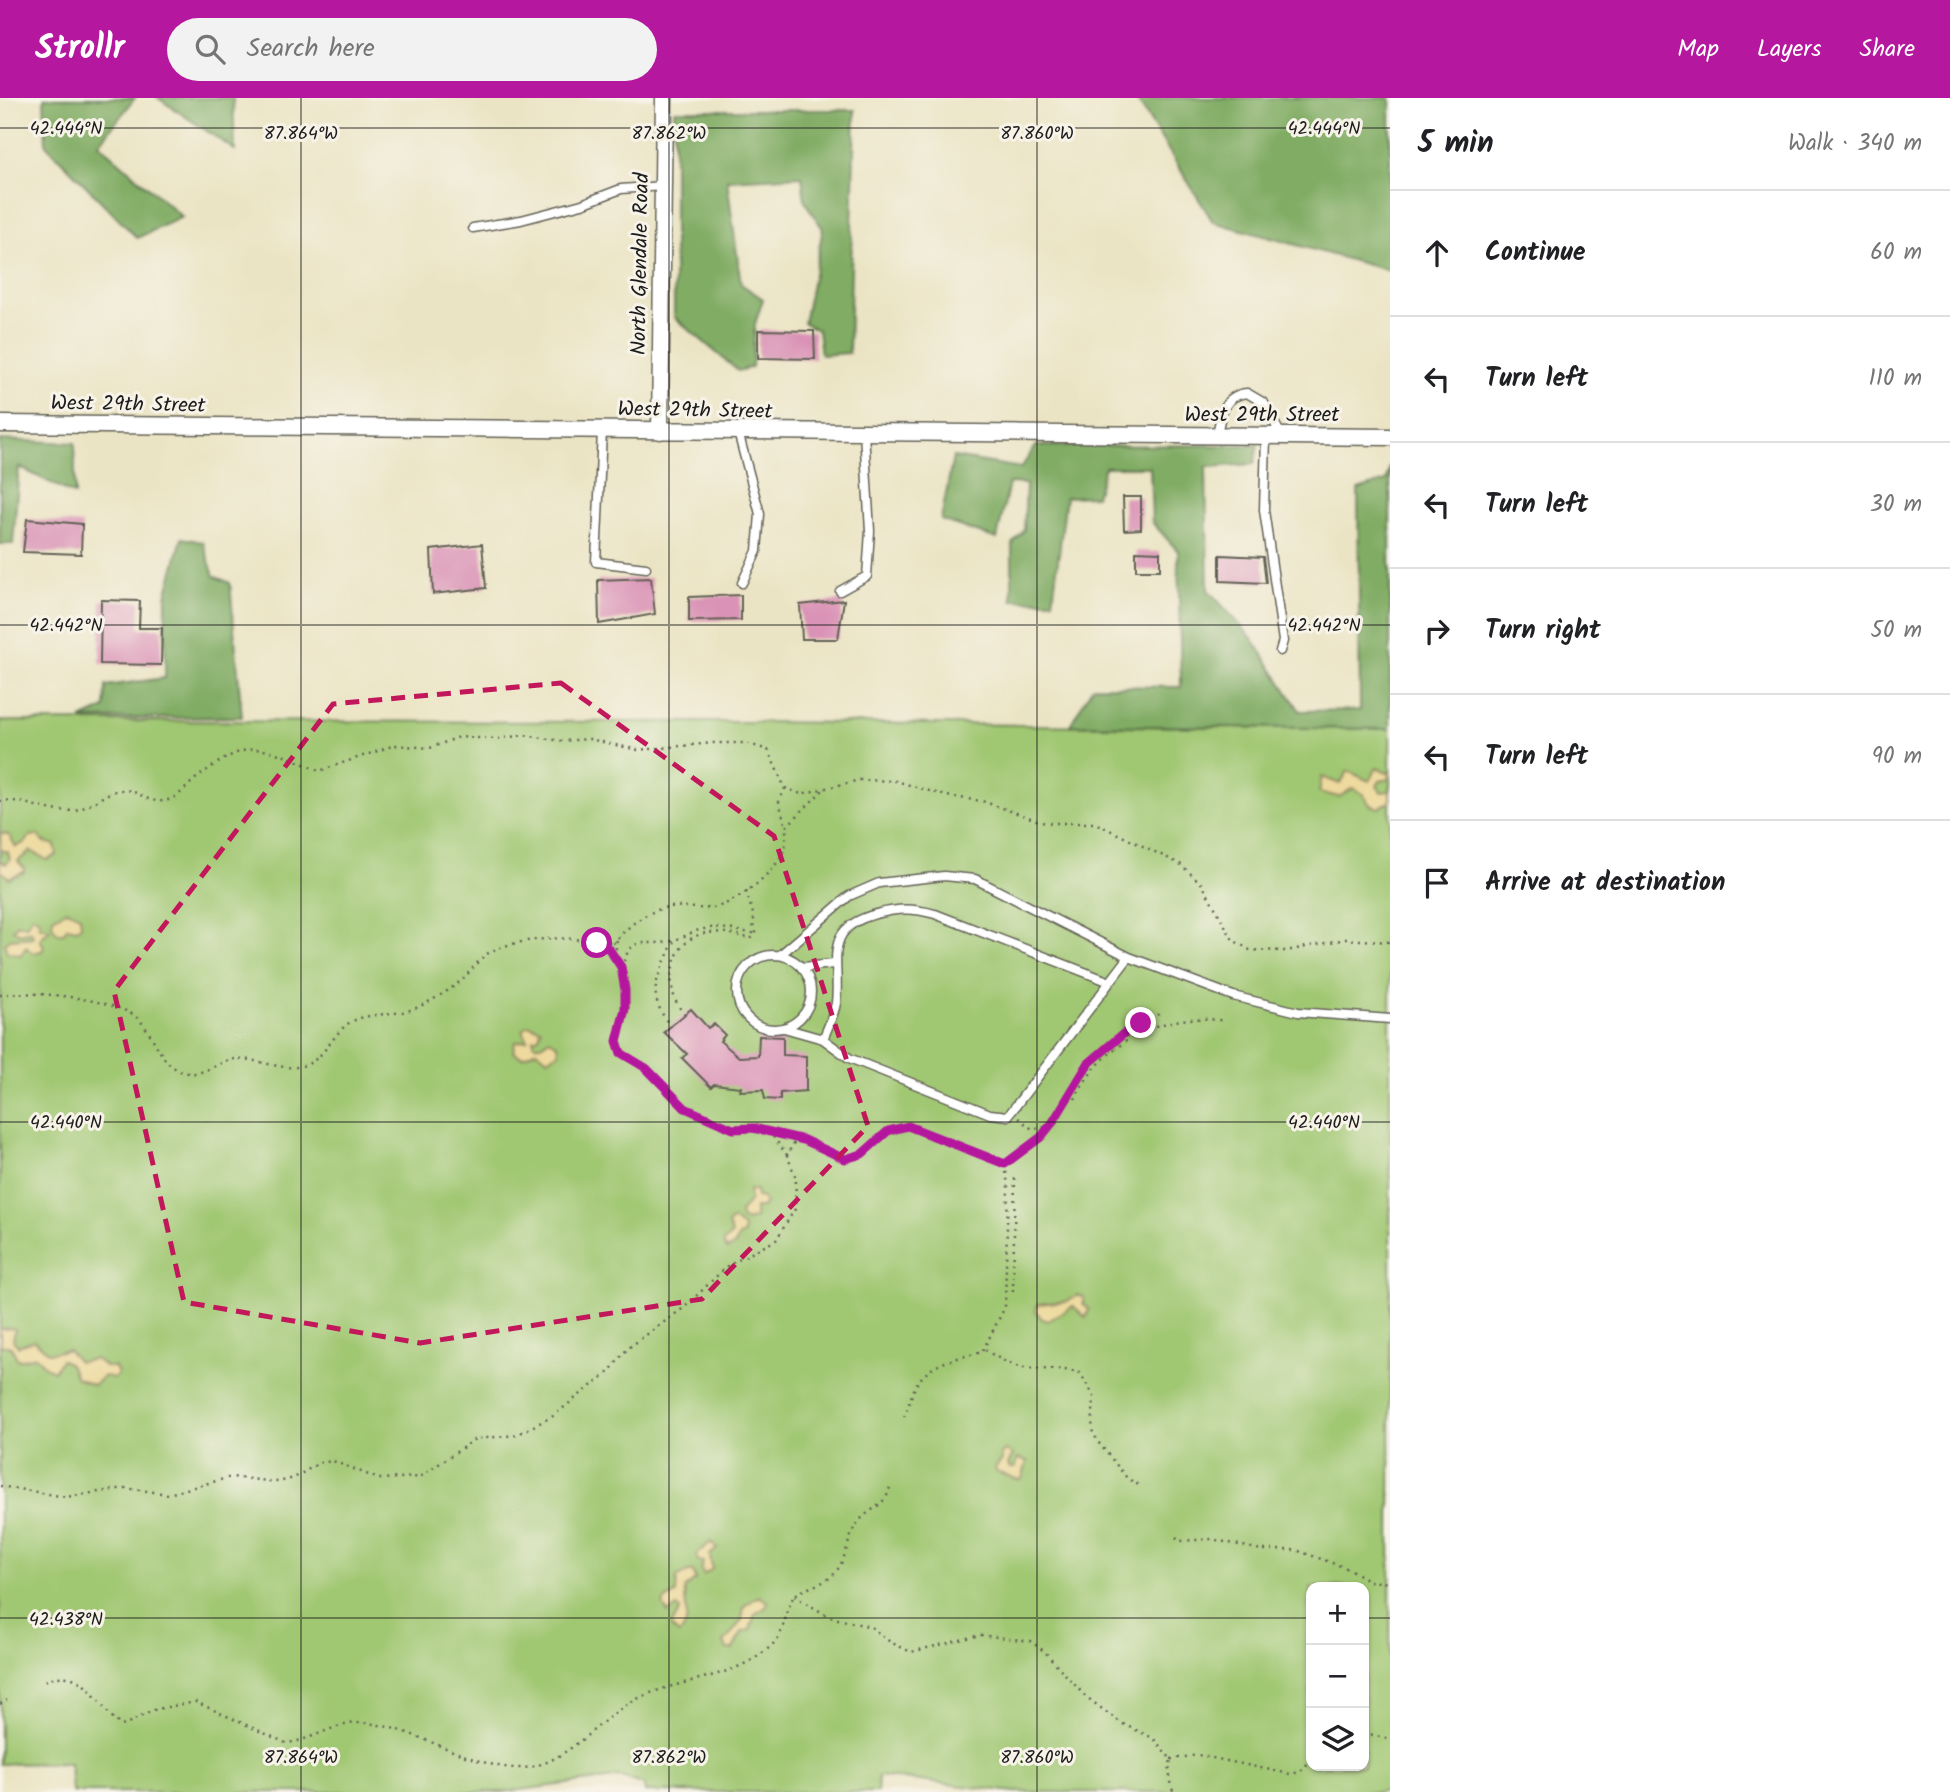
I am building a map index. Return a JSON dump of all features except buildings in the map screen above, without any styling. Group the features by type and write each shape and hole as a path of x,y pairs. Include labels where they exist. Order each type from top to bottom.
{"street":[{"name":"North Glendale Road","path":"660,431 664,98"},
{"name":"West 29th Street","path":"0,425 1390,437"}],"lane":[{"path":"472,228 521,220 582,204 621,188 663,186"},
{"path":"1217,436 1223,408 1230,398 1247,393 1264,403 1274,436 1264,510 1283,641 1280,651"},
{"path":"602,431 596,562 646,568"},
{"path":"738,432 761,514 757,551 742,583"},
{"path":"840,592 867,576 870,531 864,433"},
{"path":"780,955 849,896 879,883 944,876 975,879 1129,957 1233,996 1298,1012 1390,1019"},
{"path":"823,1039 836,1002 834,964 838,939 850,926 867,916 911,907 1110,982"},
{"path":"784,1028 796,1023 811,1003 810,978 803,967 780,955 768,955 747,966 737,988 742,1012 750,1021 760,1027 784,1028 823,1039 849,1058 990,1114 1008,1116 1129,957"},
{"path":"803,967 822,963 834,964"}],"path":[{"path":"0,801 15,802 41,810 78,810 108,793 130,790 146,799 163,801 179,794 230,756 259,748 276,751 319,772 395,745 430,748 459,737 470,736 589,739 638,750 684,744 746,743 768,750 785,788 801,794 860,780 896,781 946,796 982,801 1045,823 1095,823 1181,864 1209,895 1233,940 1250,950 1286,951 1346,939 1390,942"},
{"path":"786,827 826,787"},
{"path":"609,949 635,922 665,907 716,907 746,889 779,859 784,850 786,827 779,802 785,788"},
{"path":"621,971 628,952 635,944 674,940 700,929 713,927 753,933 754,916 746,889"},
{"path":"685,1014 676,1006 671,992 676,957 683,947 701,934 735,934 751,939 757,931"},
{"path":"0,995 35,992 119,1008 142,1021 166,1062 187,1072 210,1070 232,1059 294,1067 319,1056 338,1032 352,1022 408,1011 440,995 464,977 478,961 503,946 567,938 602,946 609,949 615,957 621,971 625,1009 617,1041 621,1053 646,1068 685,1108 733,1129 753,1128 796,1139 845,1159 862,1154 888,1131 908,1126 1005,1164"},
{"path":"602,946 617,938"},
{"path":"615,957 617,938"},
{"path":"671,1027 656,1001 655,984 674,940"},
{"path":"1005,1164 1041,1137 1088,1064 1123,1034 1162,1012"},
{"path":"1075,1099 1101,1061 1136,1035 1171,1020 1198,1017 1224,1021"},
{"path":"1012,1111 1041,1137"},
{"path":"1032,1129 1049,1126"},
{"path":"0,1486 78,1497 125,1488 168,1493 231,1477 278,1482 294,1478 319,1463 333,1461 380,1479 420,1477 452,1458 475,1439 516,1435 553,1416 609,1372 628,1348 685,1307 727,1266 776,1240 788,1224 796,1201 796,1178 787,1155 771,1134"},
{"path":"787,1155 796,1139"},
{"path":"903,1419 916,1384 942,1362 984,1349 1005,1307 1009,1186 1005,1164"},
{"path":"1013,1292 1015,1177"},
{"path":"984,1349 1004,1362 1025,1368 1062,1368 1080,1373 1094,1396 1092,1430 1098,1442 1127,1478 1142,1487"},
{"path":"45,1681 60,1675 78,1678 122,1726 156,1709 195,1702 286,1743 337,1725 363,1723 424,1738 501,1766 521,1768 538,1764 573,1746 612,1714 638,1698 744,1666 775,1643 794,1596 829,1579 838,1569 859,1521 883,1503 890,1486"},
{"path":"1177,1537 1180,1541 1212,1539 1261,1550 1304,1552 1349,1569 1370,1581 1390,1583"},
{"path":"794,1596 830,1617 870,1627 890,1642 911,1651 980,1635 1030,1641 1044,1651 1085,1696 1121,1723 1153,1738 1171,1759 1173,1792"},
{"path":"0,1704 7,1700"},
{"path":"1369,1734 1390,1739"},
{"path":"1171,1759 1198,1755 1290,1774 1300,1772 1306,1765"}],"highlighted area":[{"path":"561,683 774,836 868,1126 702,1299 420,1343 184,1302 114,991 333,704"}],"green space":[{"path":"44,98 135,98 99,144 182,217 137,238 46,145"},
{"path":"158,98 233,98 235,150"},
{"path":"1136,98 1390,98 1390,271 1213,222"},
{"path":"674,110 855,110 849,353 821,355 818,330 804,323 823,229 805,202 802,176 727,180 741,284 763,299 755,324 752,367 738,371 674,317"},
{"path":"0,440 75,443 75,495 19,467 13,544 0,544"},
{"path":"1258,445 1254,464 1206,467 1208,590 1252,638 1300,711 1360,710 1358,490 1386,481 1390,465 1390,729 1070,725 1093,686 1181,687 1178,551 1152,522 1150,467 1105,467 1096,496 1066,497 1053,601 1012,600 1012,544 1024,530 1026,484 1009,483 997,539 941,520 953,457 1021,468 1036,446"},
{"path":"182,538 203,542 214,576 230,583 242,717 81,719 105,708 106,686 165,678 166,596"},
{"path":"0,721 759,722 1390,729 1390,1792 1015,1792 878,1776 877,1792 645,1792 644,1785 622,1777 503,1792 72,1792 70,1763 0,1764"}],"sand":[{"path":"1377,768 1390,773 1389,779 1380,781 1377,786 1381,792 1390,791 1390,802 1379,808 1370,805 1363,794 1353,788 1339,797 1319,792 1322,777 1340,784 1348,771 1369,781"},
{"path":"1,833 9,835 16,847 26,842 30,836 38,835 42,841 55,845 57,855 47,860 31,851 18,861 24,872 9,878 0,870 0,860 5,864 10,860 8,852 0,850"},
{"path":"67,910 80,916 81,926 77,929 67,927 64,933 57,933 52,925 53,918"},
{"path":"32,916 40,920 38,926 50,929 40,939 44,947 42,951 32,953 26,947 21,955 7,952 4,943 10,939 33,937 31,931 19,934 13,929 18,924 26,926"},
{"path":"528,1025 541,1029 539,1037 533,1039 535,1045 542,1045 549,1039 558,1044 559,1052 548,1059 536,1050 523,1057 513,1052 515,1042 527,1040 523,1029"},
{"path":"749,1190 756,1190 757,1197 762,1198 765,1203 762,1208 755,1208 755,1218 747,1221 741,1218 740,1212 750,1201"},
{"path":"733,1220 744,1228 744,1234 739,1236 735,1245 727,1249 723,1243 732,1234 728,1224"},
{"path":"1077,1295 1084,1297 1083,1304 1089,1309 1086,1318 1073,1306 1048,1321 1042,1319 1036,1311 1038,1304 1068,1301"},
{"path":"0,1329 15,1329 13,1340 18,1346 34,1340 49,1353 68,1350 78,1362 95,1359 106,1367 115,1367 118,1374 115,1378 104,1376 93,1385 76,1378 65,1361 61,1360 54,1371 45,1367 36,1356 18,1360 11,1347 0,1345"},
{"path":"1006,1451 1013,1455 1008,1464 1010,1468 1015,1468 1018,1458 1027,1461 1023,1477 1019,1480 996,1472 995,1468 1002,1460 1001,1454"},
{"path":"711,1542 717,1549 710,1555 712,1569 704,1575 701,1570 703,1562 698,1561 696,1555"},
{"path":"693,1572 696,1579 685,1588 687,1619 679,1634 671,1627 680,1610 677,1607 668,1613 663,1605 665,1600 676,1594 677,1578"},
{"path":"759,1596 768,1602 765,1608 755,1614 750,1630 742,1632 733,1649 727,1649 724,1643 742,1620 744,1606"}],"route":[{"path":"597,943 609,949 621,967 625,990 625,1009 617,1041 621,1053 657,1077 673,1098 685,1108 733,1129 753,1128 804,1140 845,1159 862,1154 888,1131 908,1126 980,1157 1005,1164 1041,1137 1088,1064 1110,1044 1141,1023"}]}
